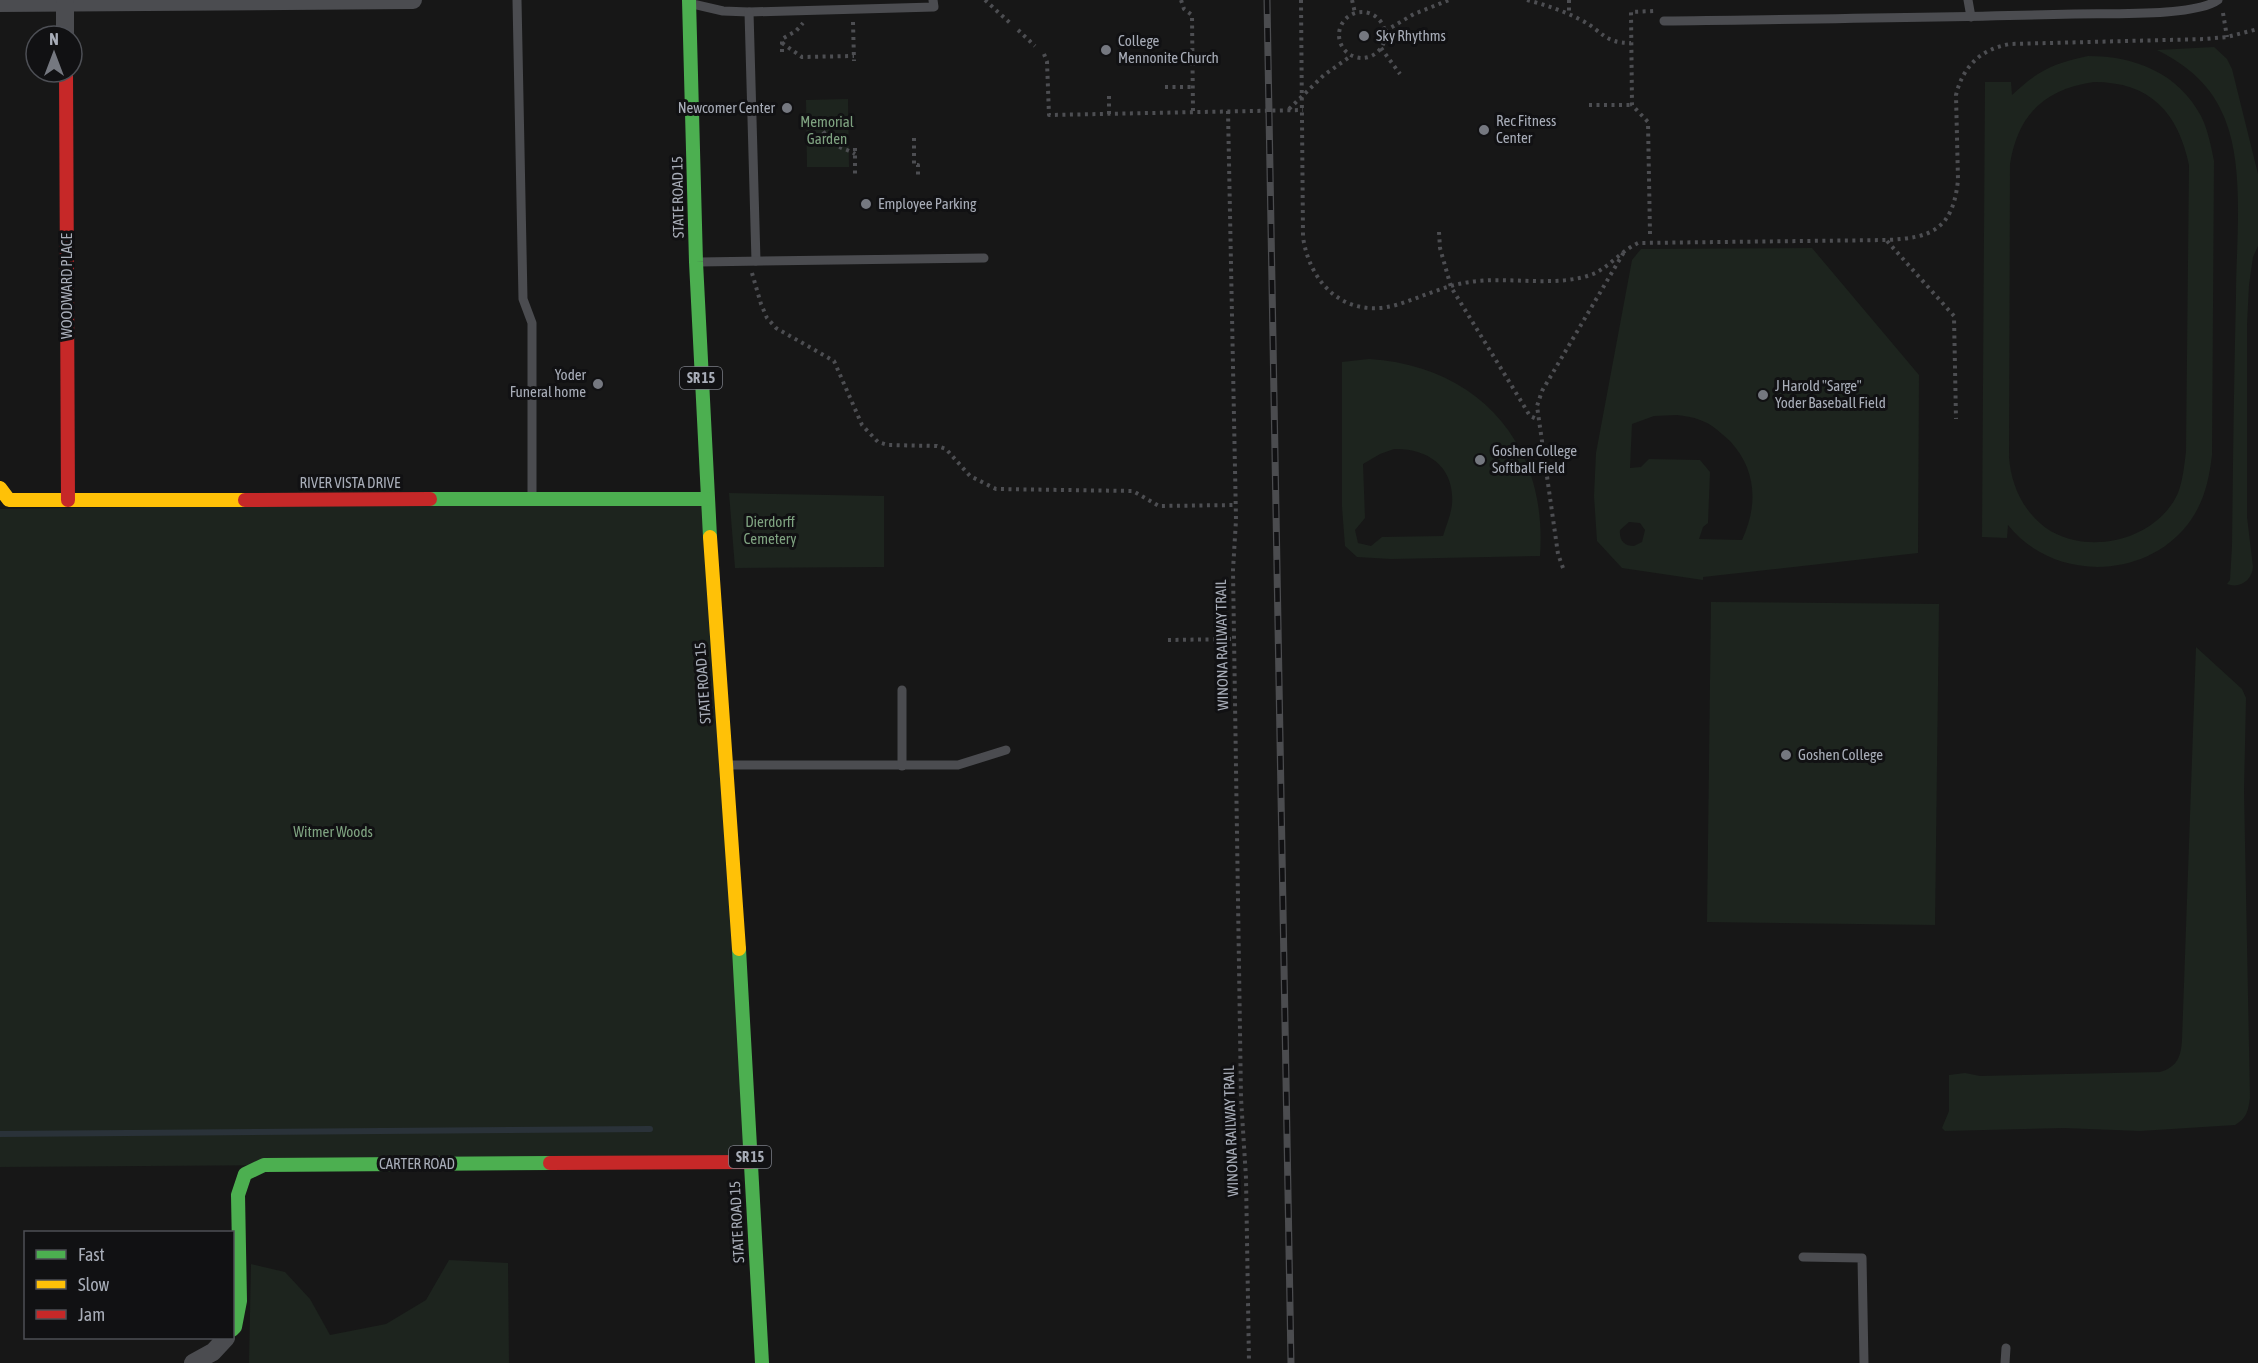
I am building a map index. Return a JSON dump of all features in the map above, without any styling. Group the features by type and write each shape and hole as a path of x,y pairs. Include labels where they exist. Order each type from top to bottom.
{"street":[{"path":"0,3 413,0"},
{"path":"671,0 689,1"},
{"name":"STATE ROAD 15","path":"689,1 696,262 707,499 726,765 762,1363"},
{"path":"69,24 74,2"},
{"name":"WOODWARD PLACE","path":"66,84 68,500"},
{"name":"RIVER VISTA DRIVE","path":"3,499 707,499"},
{"name":"CARTER ROAD","path":"234,1328 240,1301 238,1195 245,1174 264,1165 750,1162"},
{"path":"193,1363 213,1352 225,1339"}],"lane":[{"path":"518,0 523,299 532,323 532,500"},
{"path":"689,1 723,11 749,12 934,8 933,0"},
{"path":"1968,0 1971,17"},
{"path":"1664,16 1971,17 2180,10 2220,4"},
{"path":"749,12 753,261"},
{"path":"696,262 984,258"},
{"path":"902,690 902,766"},
{"path":"726,765 958,765 1006,750"},
{"path":"1803,1257 1862,1257 1864,1363"},
{"path":"2006,1348 2006,1363"}],"path":[{"path":"985,0 1010,22"},
{"path":"1181,0 1184,9 1192,15 1193,112"},
{"path":"1301,0 1303,237 1310,264 1328,291 1356,305 1369,307 1395,305 1468,282 1570,279 1592,274 1602,269 1625,249 1638,243 1887,240 1922,237 1933,232 1944,222 1952,209 1958,180 1956,95 1959,81 1974,59 2010,44 2227,37 2258,29"},
{"path":"1352,0 1355,13"},
{"path":"1385,31 1414,14 1449,0"},
{"path":"1527,0 1552,6 1584,21 1614,43 1631,43"},
{"path":"1569,0 1569,14"},
{"path":"2220,4 2227,37"},
{"path":"782,43 802,57 854,58 853,9"},
{"path":"1650,234 1648,122 1632,105 1631,12 1664,16"},
{"path":"1355,13 1371,14 1382,24 1385,31 1381,48 1373,56 1365,58 1351,55 1341,44 1340,29 1343,22 1355,13"},
{"path":"782,52 782,39 796,31 806,20"},
{"path":"1018,30 1035,46"},
{"path":"1381,48 1400,74"},
{"path":"1044,54 1047,62 1049,116 1303,110"},
{"path":"1288,110 1324,75 1351,55"},
{"path":"1165,87 1193,87"},
{"path":"1109,96 1109,114"},
{"path":"1589,105 1632,105"},
{"name":"WINONA RAILWAY TRAIL","path":"1228,111 1235,505 1233,570 1241,1098 1245,1167 1249,1363"},
{"path":"806,118 814,120 829,140 838,147 855,151 855,178"},
{"path":"914,138 914,165 918,165 918,177"},
{"path":"1439,232 1440,248 1451,287 1530,416 1538,420"},
{"path":"1887,240 1954,316 1956,419"},
{"path":"1563,568 1558,554 1537,406 1542,391 1625,249"},
{"path":"753,261 757,292 767,318 776,328 834,361 862,425 878,442 937,446 946,449 970,476 996,489 1134,491 1159,506 1235,505"},
{"path":"1168,640 1234,639"}],"green space":[{"path":"2214,47 2227,59 2232,69 2258,174 2258,246 2253,257 2249,285 2247,325 2247,517 2253,567 2248,579 2236,585 2227,584 2230,580 2232,546 2238,206 2235,160 2225,119 2220,107 2206,87 2189,70 2157,50"},
{"path":"2088,56 2122,59 2154,70 2168,78 2180,88 2201,116 2214,161 2212,455 2205,491 2194,516 2169,543 2148,556 2123,564 2098,567 2073,564 2048,556 2027,543 2008,525 2007,538 1982,537 1985,82 2011,82 2012,95 2038,74","holes":["2094,82 2114,83 2146,94 2169,115 2184,146 2189,165 2186,452 2178,493 2168,509 2154,522 2120,539 2101,542 2081,541 2063,537 2038,521 2020,497 2012,478 2009,457 2010,164 2014,146 2027,118 2048,98 2077,85"]},
{"name":"Memorial Garden","path":"848,99 849,167 807,167 806,100"},
{"name":"J Harold \"Sarge\" Yoder Baseball Field","path":"1812,248 1919,375 1918,553 1703,577 1703,580 1622,568 1597,541 1594,496 1596,453 1632,260 1641,249","holes":["1677,415 1697,419 1712,426 1730,441 1746,464 1750,476 1752,501 1751,514 1742,540 1699,539 1703,527 1708,523 1710,472 1700,460 1649,459 1641,467 1630,468 1632,424 1654,416","1629,522 1640,523 1645,530 1642,542 1634,546 1625,544 1620,537 1620,530"]},
{"name":"Goshen College Softball Field","path":"1369,359 1409,365 1444,377 1474,395 1499,418 1519,447 1532,479 1540,516 1540,556 1391,559 1357,557 1345,546 1342,507 1342,362","holes":["1394,449 1418,452 1437,462 1449,480 1452,504 1443,536 1382,537 1371,546 1358,543 1355,530 1365,518 1363,464"]},
{"name":"Dierdorff Cemetery","path":"729,493 884,496 884,567 735,568"},
{"name":"Witmer Woods","path":"707,499 750,1162 0,1167 0,509"},
{"path":"1711,602 1939,604 1935,925 1707,922"},
{"path":"2196,647 2242,689 2246,698 2244,791 2250,1098 2246,1114 2235,1125 2140,1131 2064,1128 1945,1131 1942,1128 1949,1111 1949,1075 2160,1072 2166,1070 2177,1060 2182,1040"},
{"path":"449,1260 508,1263 509,1363 249,1363 251,1264 285,1272 310,1299 330,1335 386,1324 426,1300"}],"waterway":[{"path":"0,1134 650,1129"}],"railway":[{"path":"1267,0 1291,1363"}],"traffic: fast":[{"path":"689,0 696,262 710,537"},
{"path":"430,499 707,499"},
{"path":"739,949 762,1363"},
{"path":"234,1328 240,1301 238,1195 245,1174 264,1165 550,1163"}],"traffic: slow":[{"path":"0,488 9,500 245,500"},
{"path":"710,537 739,949"}],"traffic: jam":[{"path":"66,84 68,500"},
{"path":"245,500 430,499"},
{"path":"550,1163 750,1162"}],"place":[{"name":"Sky Rhythms","path":"1364,36"},
{"name":"College Mennonite Church","path":"1106,50"},
{"name":"Newcomer Center","path":"787,108"},
{"name":"Rec Fitness Center","path":"1484,130"},
{"name":"Employee Parking","path":"866,204"},
{"name":"Yoder Funeral home","path":"598,384"},
{"name":"J Harold \"Sarge\" Yoder Baseball Field","path":"1763,395"},
{"name":"Goshen College Softball Field","path":"1480,460"},
{"name":"Goshen College","path":"1786,755"}]}
